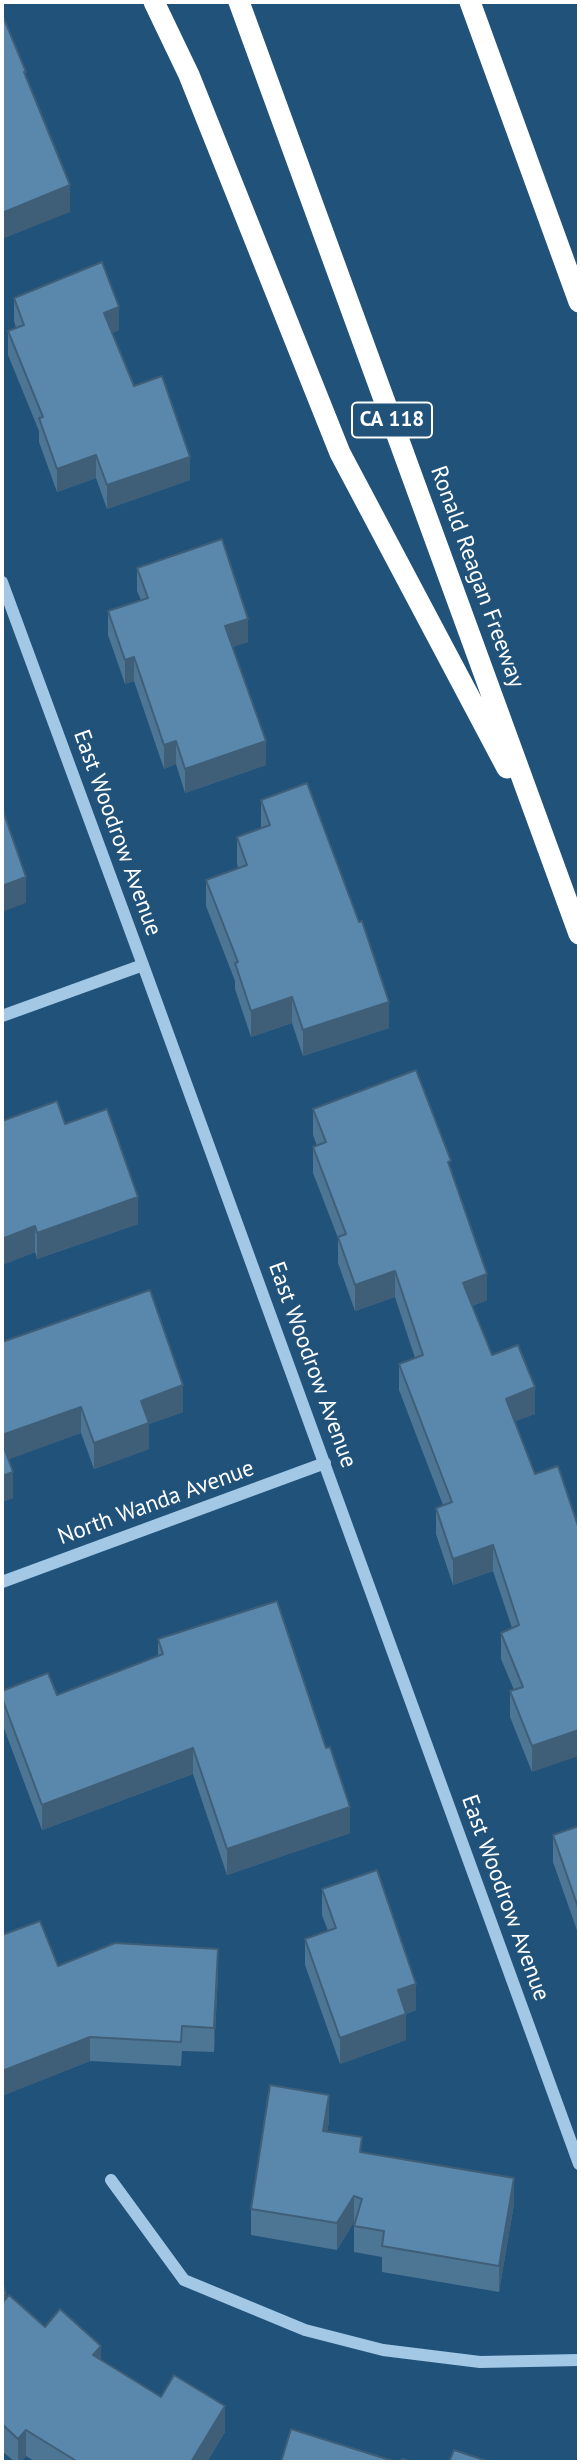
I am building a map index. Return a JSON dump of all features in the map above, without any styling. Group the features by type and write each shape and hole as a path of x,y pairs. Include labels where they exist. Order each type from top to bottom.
{"highway":[{"path":"154,2 189,75 340,453 544,838"},
{"name":"Ronald Reagan Freeway","path":"239,2 579,934"},
{"path":"470,2 579,302"}],"street":[{"name":"East Woodrow Avenue","path":"2,582 144,965 579,2164"},
{"path":"2,1016 144,965"},
{"name":"North Wanda Avenue","path":"2,1582 325,1463"},
{"path":"111,2180 184,2280 305,2330 383,2350 480,2362 579,2360"}],"building":[{"path":"2,14 70,185 2,213"},
{"path":"102,262 119,307 104,313 134,386 162,376 190,457 107,485 96,455 57,469 39,418 43,417 8,331 24,325 14,298"},
{"path":"222,539 248,619 225,626 266,741 185,769 176,741 164,745 134,657 125,660 108,611 148,598 137,568"},
{"path":"307,783 359,922 362,921 389,1002 303,1030 292,997 251,1011 235,963 238,962 206,880 247,865 237,837 270,825 261,800"},
{"path":"2,808 26,877 2,886"},
{"path":"416,1070 451,1161 448,1162 487,1274 463,1283 492,1355 518,1345 535,1387 506,1399 535,1474 558,1466 579,1529 579,1730 532,1746 510,1691 523,1687 501,1633 519,1625 493,1545 453,1559 436,1508 452,1502 399,1364 423,1355 395,1271 355,1285 338,1237 346,1234 313,1147 326,1142 313,1109"},
{"path":"57,1101 65,1124 107,1109 138,1197 37,1233 35,1226 2,1239 2,1121"},
{"path":"150,1290 183,1385 141,1401 149,1423 94,1443 81,1407 2,1435 2,1342"},
{"path":"2,1442 13,1472 2,1476"},
{"path":"277,1601 326,1748 330,1747 350,1807 227,1849 193,1748 42,1805 2,1698 2,1691 48,1673 57,1695 163,1654 158,1639"},
{"path":"579,1826 579,1910 553,1835"},
{"path":"377,1870 416,1984 398,1990 406,2014 340,2038 305,1939 336,1928 322,1889"},
{"path":"40,1921 58,1966 115,1943 218,1949 214,2028 182,2026 181,2042 90,2037 2,2071 2,1935"},
{"path":"270,2085 329,2095 323,2131 362,2137 360,2152 514,2178 499,2266 382,2246 384,2231 354,2226 362,2199 354,2196 337,2223 251,2209"},
{"path":"9,2295 45,2327 60,2309 101,2346 93,2355 161,2397 174,2375 225,2406 191,2462 78,2462 26,2430 18,2439 2,2424 2,2303"},
{"path":"291,2429 396,2462 281,2462"},
{"path":"454,2450 490,2462 449,2462"}]}
